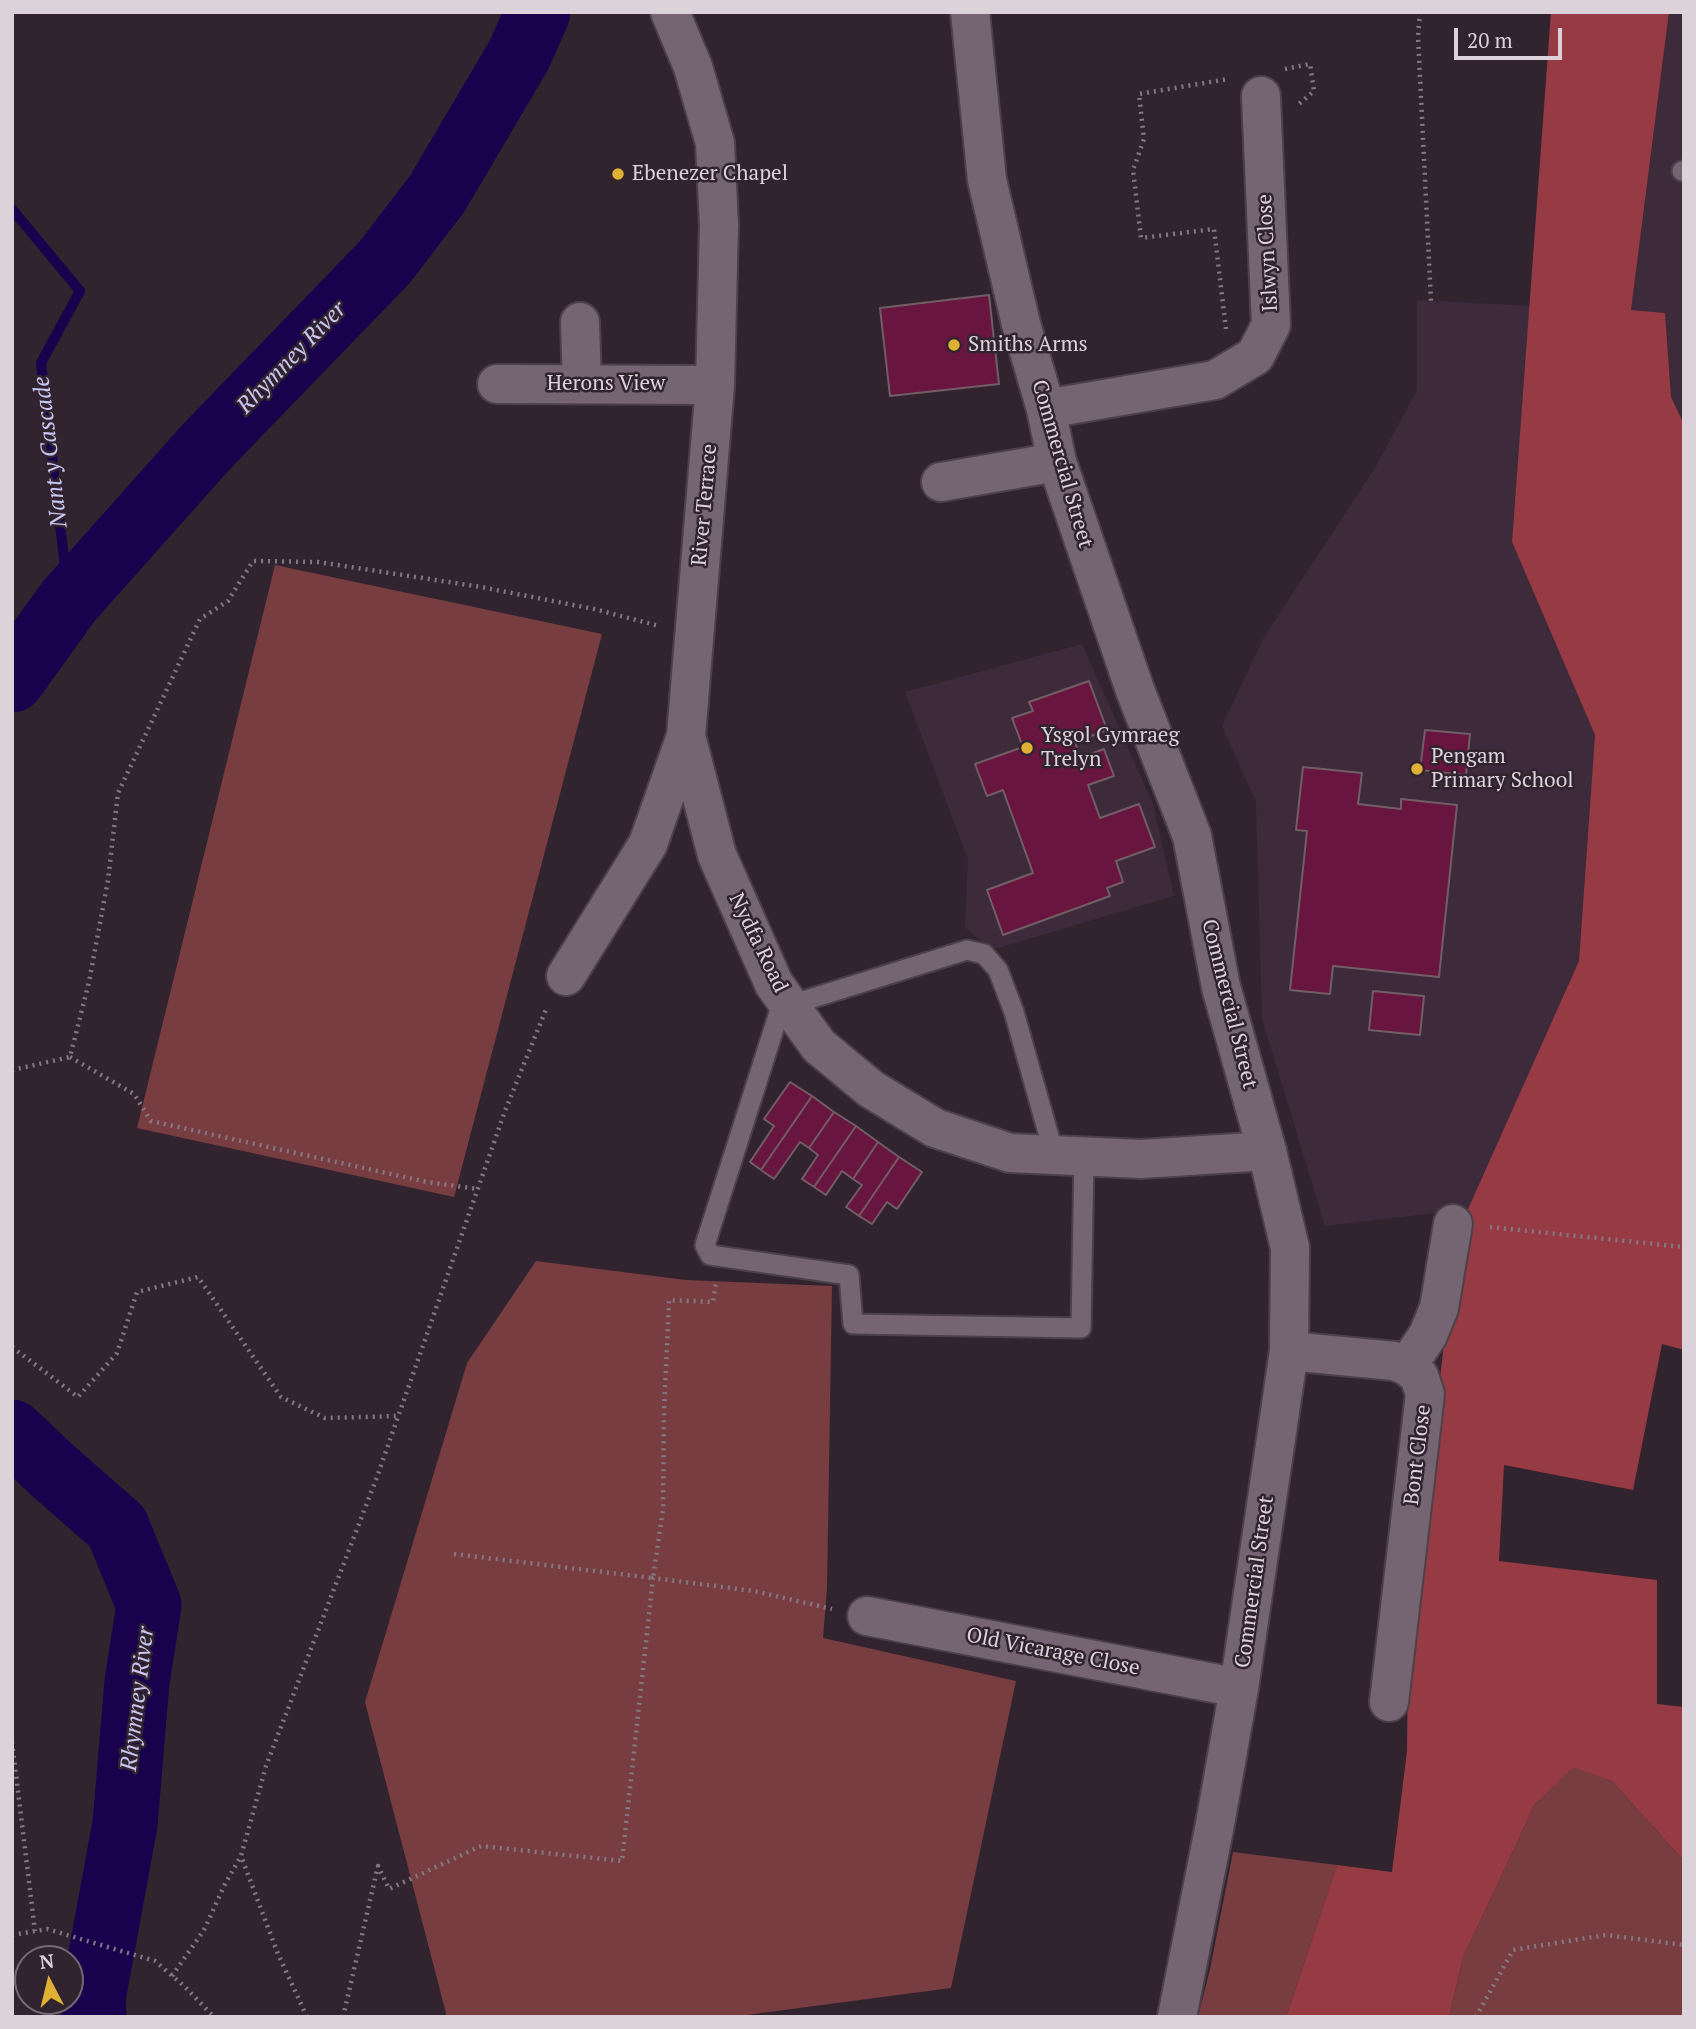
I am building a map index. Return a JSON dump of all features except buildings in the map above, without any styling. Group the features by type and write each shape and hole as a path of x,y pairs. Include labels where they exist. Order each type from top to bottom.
{"street":[{"name":"River Terrace","path":"566,976 648,844 686,736 715,385 719,225 715,143 693,67 670,12"},
{"name":"Commercial Street","path":"970,12 987,180 1021,324 1046,409 1058,462 1135,690 1192,835 1222,987 1290,1248 1289,1351 1239,1688 1177,2017"},
{"name":"Islwyn Close","path":"1046,409 1215,380 1255,356 1271,325 1261,96"},
{"path":"580,323 582,384"},
{"name":"Herons View","path":"497,384 715,385"},
{"path":"941,481 1058,462"},
{"name":"Nydfa Road","path":"686,736 717,856 774,984 819,1046 871,1089 935,1128 1010,1153 1141,1159 1266,1151"},
{"path":"1289,1351 1394,1360 1407,1366 1428,1335 1439,1308 1453,1224"},
{"name":"Bont Close","path":"1390,1702 1425,1394 1419,1376 1407,1366"},
{"name":"Old Vicarage Close","path":"867,1616 1239,1688"}],"lane":[{"path":"967,950 984,954 998,970 1069,1155 1081,1328 853,1324 849,1275 709,1255 705,1245 787,1001 967,950"}],"path":[{"path":"1419,12 1431,301"},
{"path":"1144,139 1133,170 1141,238 1214,229 1231,370"},
{"path":"70,1057 89,982 106,893 118,793 200,620 228,601 253,561 318,562 481,587 594,609 694,635"},
{"path":"172,1976 204,1930 240,1856 266,1766 377,1477 505,1111 551,996 566,976"},
{"path":"12,1070 70,1057 134,1094 151,1121 427,1182 478,1189"},
{"path":"1453,1224 1684,1247"},
{"path":"343,2017 378,1866 389,1889 481,1846 622,1861 663,1509 669,1300 713,1302 720,1256"},
{"path":"12,1348 78,1397 117,1353 137,1292 198,1277 281,1397 324,1418 398,1416"},
{"path":"454,1555 754,1591 867,1616"},
{"path":"12,1742 35,1931"},
{"path":"240,1856 278,1954 307,2017"},
{"path":"12,1935 47,1929 155,1961 214,2017"},
{"path":"1476,2017 1513,1950 1606,1935 1684,1945"}],"shaded area":[{"path":"1551,12 1669,12 1631,310 1665,313 1671,397 1684,424 1684,1350 1662,1344 1633,1490 1504,1465 1499,1561 1657,1580 1657,1704 1684,1707 1684,1861 1612,1781 1573,1767 1535,1804 1463,1958 1449,2017 1286,2017 1337,1865 1392,1872 1407,1751 1408,1654 1445,1335 1468,1209 1579,961 1595,735 1512,542"},
{"path":"1669,12 1684,12 1684,424 1671,397 1665,314 1631,310"},
{"name":"Pengam Primary School","path":"1417,300 1530,306 1512,542 1595,735 1579,961 1468,1209 1325,1226 1262,1019 1256,802 1222,726 1263,639 1376,466 1417,390"},
{"path":"275,565 602,634 454,1197 137,1128"},
{"name":"Ysgol Gymraeg Trelyn","path":"1082,644 1153,804 1174,896 991,950 965,927 968,859 905,692"},
{"path":"536,1261 686,1280 832,1286 827,1588 823,1638 1016,1681 951,1988 731,2017 447,2017 365,1702 467,1363"},
{"path":"1573,1766 1612,1781 1684,1861 1684,2017 1449,2017 1463,1958 1535,1804"},
{"path":"1233,1852 1337,1865 1286,2017 1198,2017"}],"waterway":[{"name":"Rhymney River","path":"12,680 69,601 207,446 384,263 437,194 519,55 538,12"},
{"name":"Nant y Cascade","path":"12,209 80,291 41,363 69,601"},
{"name":"Rhymney River","path":"12,1432 117,1527 149,1605 137,1682 125,1824 93,1998 94,2017"}],"place":[{"name":"Ebenezer Chapel","path":"618,174"},
{"name":"Smiths Arms","path":"954,345"},
{"name":"Ysgol Gymraeg Trelyn","path":"1027,748"},
{"name":"Pengam Primary School","path":"1417,769"}]}
